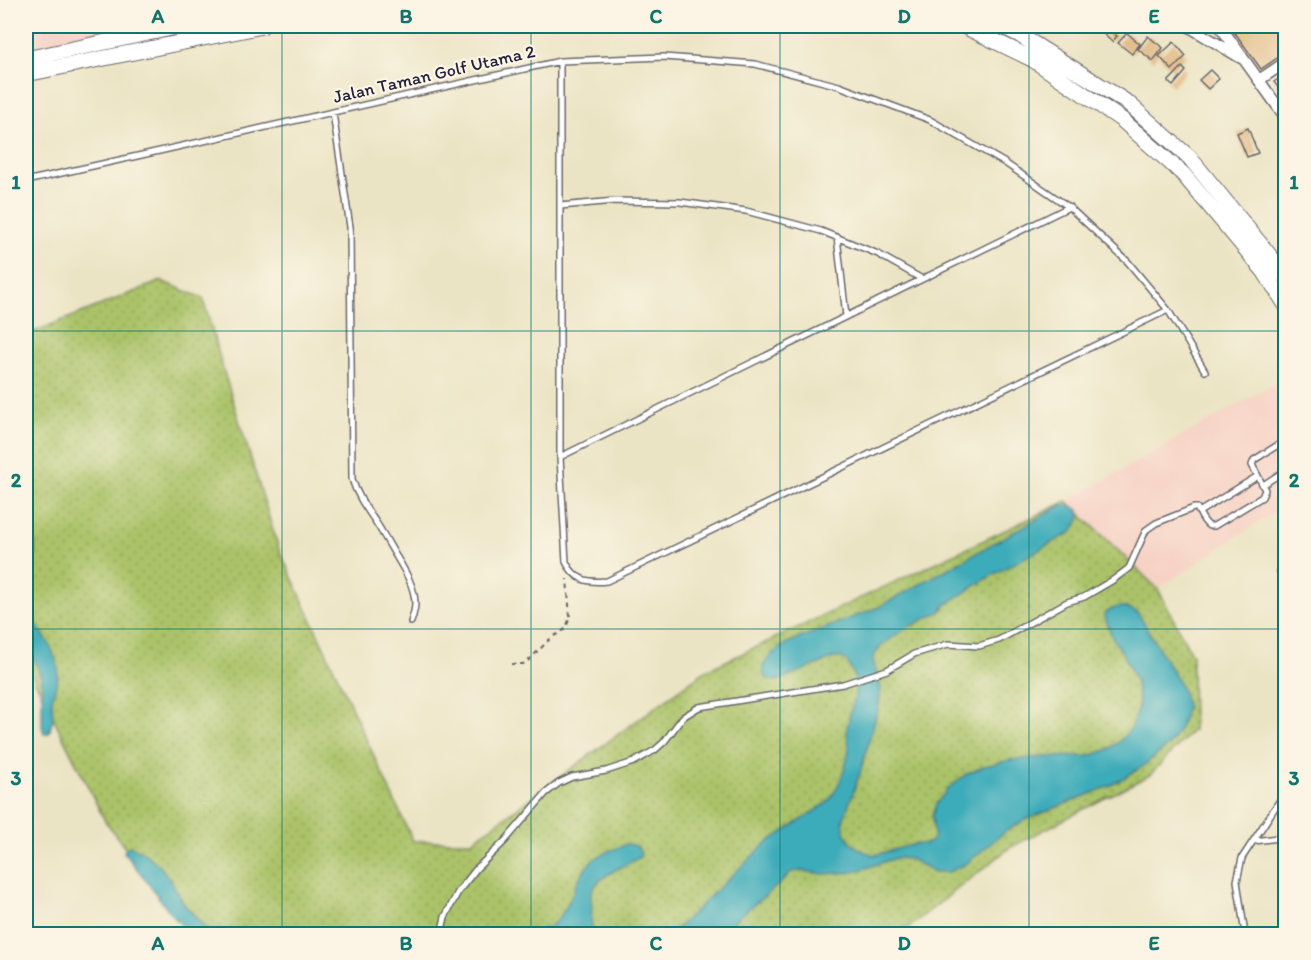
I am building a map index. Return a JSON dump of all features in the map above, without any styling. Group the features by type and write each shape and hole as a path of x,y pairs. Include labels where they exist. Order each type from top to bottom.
{"main road":[{"path":"26,59 181,26"},
{"path":"26,74 262,26"},
{"path":"964,26 1032,59 1122,120 1183,174 1264,271 1286,305"},
{"path":"1002,26 1019,30 1128,103 1190,159 1286,277"}],"street":[{"path":"1188,26 1246,61"},
{"path":"1221,26 1286,118"},
{"path":"1259,80 1286,62"}],"lane":[{"name":"Jalan Taman Golf Utama 2","path":"28,181 560,61 664,57 755,64 839,86 930,120 1005,163 1069,207 1128,262 1168,310 1205,371"},
{"path":"560,61 560,457 566,562 571,572 580,579 595,582 607,581 1168,310"},
{"path":"333,113 350,227 352,479 356,491 412,587 415,610 411,622"},
{"path":"560,206 615,201 680,202 746,212 837,237 878,254 922,279"},
{"path":"560,457 1069,207"},
{"path":"837,237 846,316"},
{"path":"441,934 458,892 546,793 559,783 572,777 606,771 634,762 655,750 683,717 699,707 843,684 887,670 914,654 948,644 979,646 999,640 1067,602 1084,597 1129,568 1146,530 1156,523 1197,508 1206,524 1214,526 1262,497 1266,490 1252,465 1254,460 1286,440"},
{"path":"1263,485 1286,471"},
{"path":"1199,512 1258,476"},
{"path":"1280,572 1286,585"},
{"path":"1245,934 1237,881 1242,858 1286,791"},
{"path":"1254,841 1286,837"}],"path":[{"path":"511,664 527,662 567,625 570,617 566,562"}],"shaded area":[{"path":"26,26 132,26 26,48"},
{"path":"1285,378 1285,505 1158,589 1067,501"}],"green space":[{"path":"161,281 203,298 279,549 413,841 472,841 705,671 1067,501 1158,589 1192,655 1193,730 1150,775 1011,847 900,934 189,934 105,821 26,663 26,335"}],"water":[{"path":"26,502 35,551 32,568 26,579"},
{"path":"1062,505 1069,505 1079,510 1080,518 1072,532 989,577 945,605 941,611 909,627 882,645 875,654 873,660 881,689 879,705 860,773 843,821 845,833 852,844 875,855 915,844 926,844 932,841 934,835 932,816 936,804 948,789 965,775 985,766 1010,760 1088,756 1107,750 1120,741 1132,727 1139,704 1135,679 1112,637 1104,614 1113,608 1125,607 1138,613 1180,684 1187,706 1180,728 1169,745 1142,767 1110,786 1025,820 1006,831 967,863 949,872 935,872 910,859 896,858 854,872 824,874 791,872 736,919 726,934 671,934 765,844 827,803 842,777 849,747 848,721 856,687 850,667 843,658 834,658 777,681 770,680 764,676 763,666 773,653 787,643 879,607"},
{"path":"26,608 50,645 58,666 58,677 52,700 53,719 49,733 44,734 42,679 26,639"},
{"path":"627,844 637,846 641,853 640,857 605,877 591,893 591,921 595,934 478,934 494,930 530,933 546,929 562,914 580,876 593,860"},
{"path":"130,846 141,851 159,865 184,904 211,934 190,934 172,915 124,852"}],"building":[{"path":"1095,26 1105,26 1117,36 1112,42"},
{"path":"1230,26 1286,26 1286,52 1261,69"},
{"path":"1127,33 1140,44 1132,54 1118,43"},
{"path":"1148,36 1163,48 1153,61 1138,49"},
{"path":"1174,42 1186,56 1172,70 1159,56"},
{"path":"1182,67 1186,71 1173,86 1168,82"},
{"path":"1210,70 1219,79 1208,89 1199,80"},
{"path":"1286,74 1286,98 1274,82"},
{"path":"1248,128 1258,153 1247,157 1237,133"}]}
